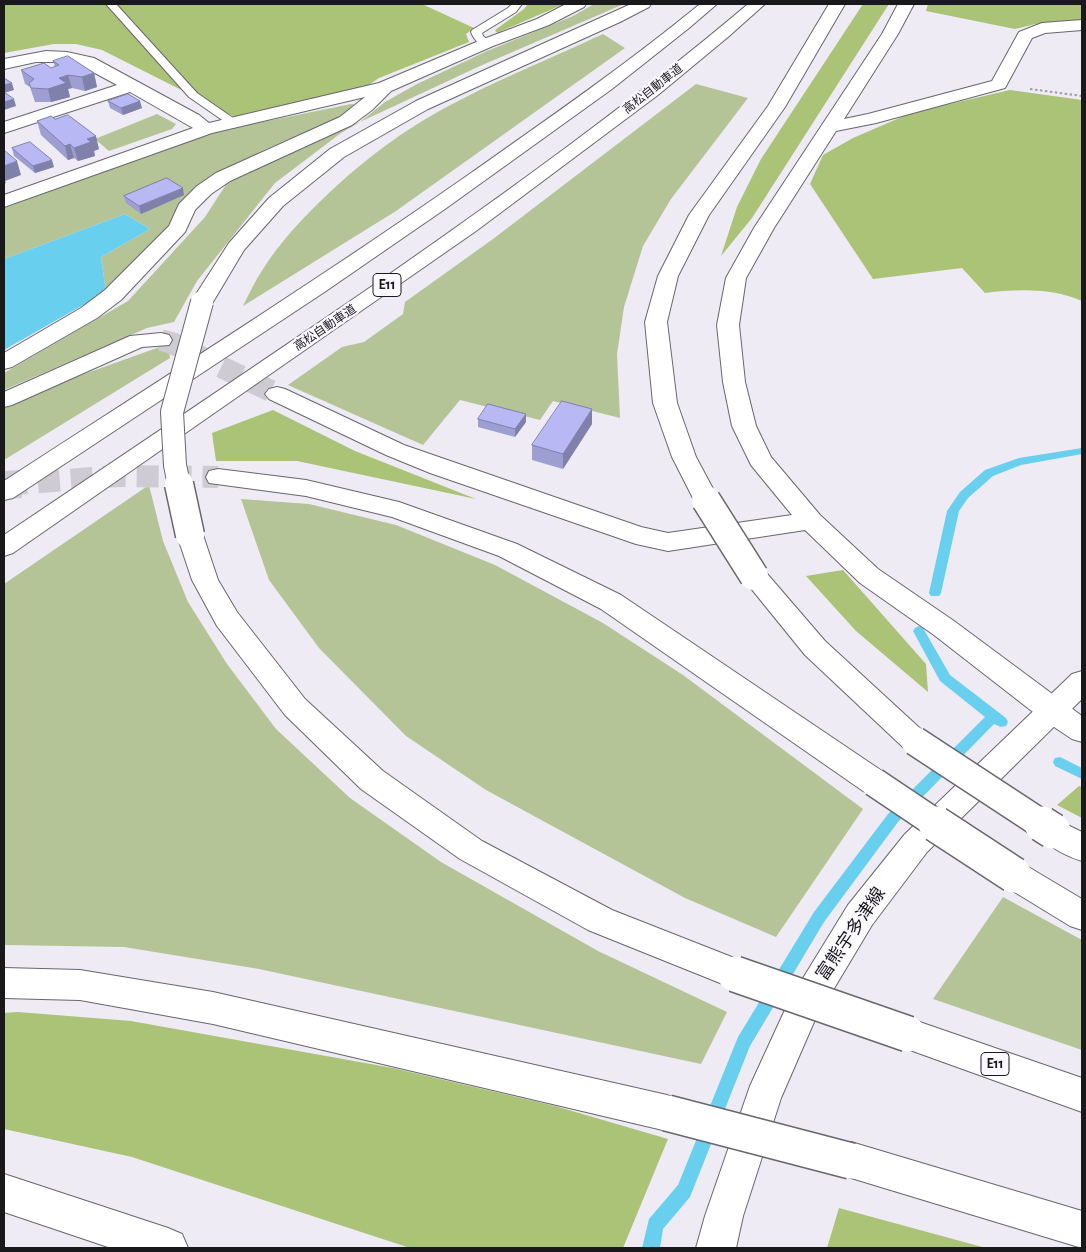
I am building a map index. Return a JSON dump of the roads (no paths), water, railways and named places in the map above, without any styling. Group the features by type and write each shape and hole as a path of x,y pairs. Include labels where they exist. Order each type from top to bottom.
{"main road":[{"path":"4,200 206,129 385,87 487,43 543,22 578,4"},
{"name":"E11","path":"643,4 614,19 422,105 337,153 276,202 236,247 202,302 172,412 175,465 190,535 205,580 227,619 295,707 372,780 471,850 600,920 736,974 1082,1095"},
{"name":"E11","path":"4,492 336,275 453,195 642,59 709,4"},
{"name":"高松自動車道","path":"4,547 382,288 500,204 594,136 757,4"},
{"path":"837,4 776,107 699,215 668,276 656,322 665,403 684,457 706,500 754,576 815,648 915,741 1082,848"},
{"path":"906,4 890,34 828,127 749,253 736,278 728,325 734,382 744,426 760,460 811,521 868,576 944,628 1052,711 1082,731"},
{"path":"828,127 870,119 999,84 1025,36 1042,28 1082,25"},
{"path":"4,64 47,56 75,58 88,62 193,119 206,129"},
{"path":"4,128 131,86"},
{"path":"4,362 90,313 113,295 178,228 186,208 212,184 223,177 346,121 366,106 385,87"},
{"path":"4,400 138,341 161,340"},
{"path":"277,394 404,454 636,535 668,542 811,521"},
{"path":"218,477 306,488 400,510 508,550 610,602 874,782 1014,875 1082,916"},
{"name":"富熊宇多津線","path":"716,1248 724,1216 763,1098 801,1012 860,915 916,844 1082,682"},
{"path":"4,983 80,985 213,1008 667,1112 851,1161 1082,1230"},
{"path":"4,1193 168,1248"}],"lane":[{"path":"111,4 193,95 232,122"},
{"path":"487,43 478,38 476,32 512,10 517,4"}],"water":[{"path":"125,214 150,229 101,257 106,292 4,350 4,259"}],"waterway":[{"path":"935,593 953,511 964,495 989,473 1019,462 1082,451"},
{"path":"919,631 945,678 1001,722"},
{"path":"651,1248 655,1225 684,1191 744,1042 819,917 893,818 993,717"},
{"path":"1060,762 1082,774"}],"tunnel":[{"path":"161,340 172,343 277,394"},
{"path":"8,485 118,476 218,477"},
{"path":"8,485 21,484"}]}
